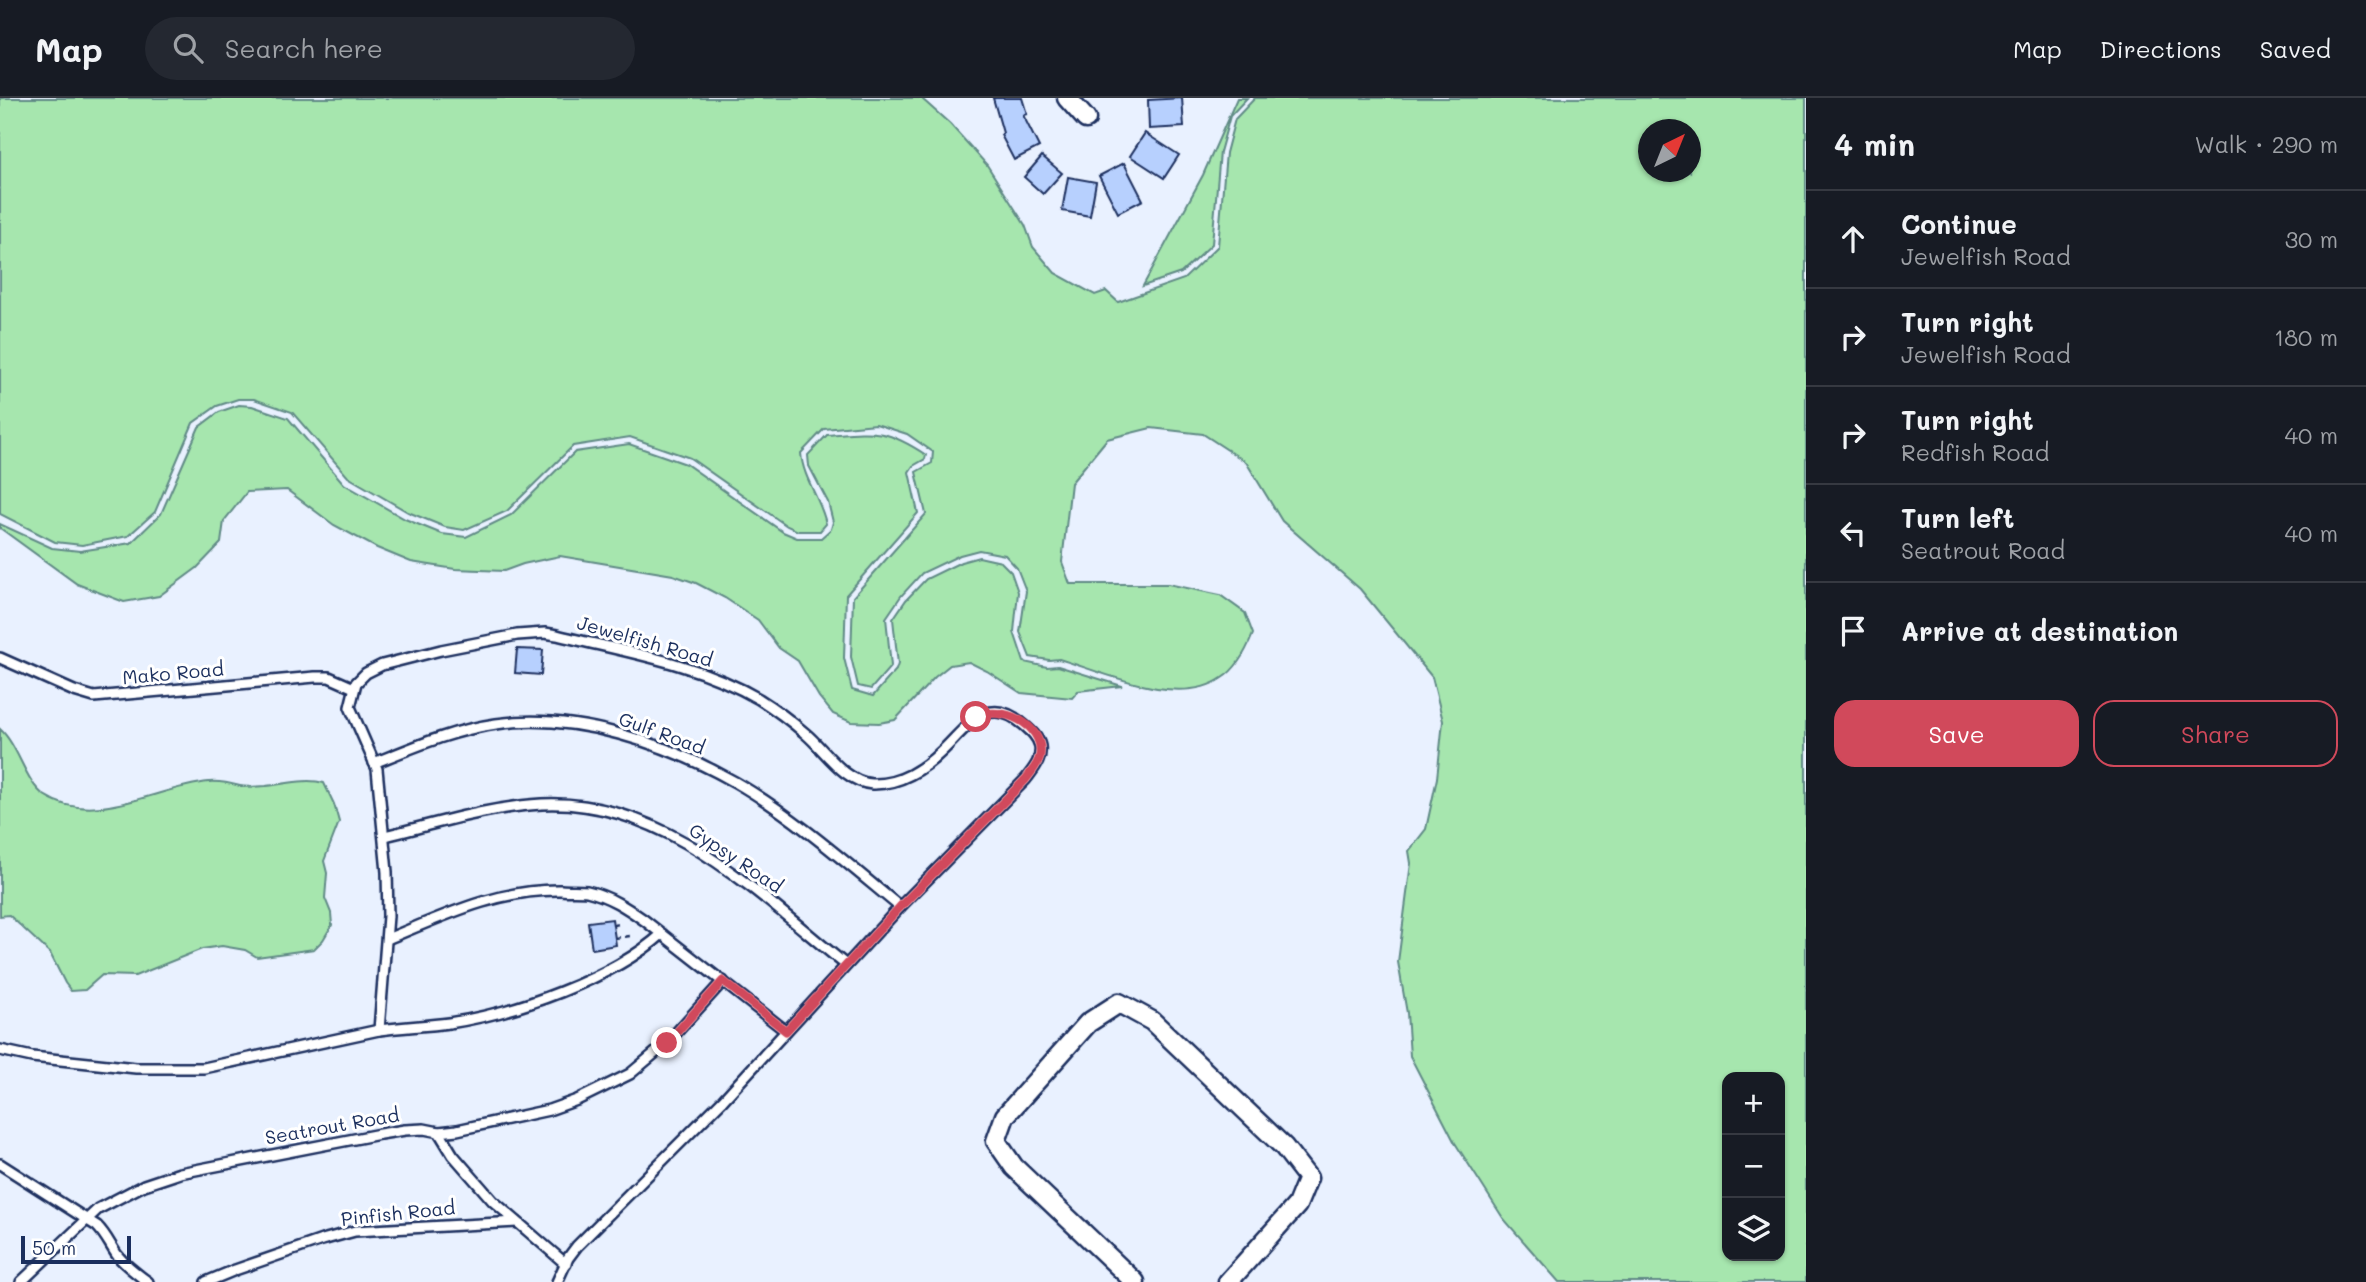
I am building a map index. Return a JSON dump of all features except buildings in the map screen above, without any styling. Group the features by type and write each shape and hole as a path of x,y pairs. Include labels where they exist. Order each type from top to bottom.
{"street":[{"path":"1067,98 1086,119"},
{"path":"1135,1282 1014,1167 996,1141 1004,1116 1088,1023 1119,1003 1152,1021 1284,1147 1308,1178 1297,1205 1228,1282"}],"lane":[{"name":"Jewelfish Road","path":"354,688 366,673 382,665 440,650 517,635 545,633 686,668 730,684 759,699 788,720 841,769 860,781 872,783 902,778 923,767 976,717 992,712 1014,717 1034,734 1039,743 1038,762 1026,779 900,907 723,1100 577,1246 556,1282"},
{"name":"Mako Road","path":"0,658 74,691 94,697 315,677 329,677 354,688"},
{"path":"354,688 350,706 374,763 380,788 385,836 388,916 379,1030"},
{"name":"Gulf Road","path":"374,763 430,740 495,724 551,721 616,734 701,764 735,782 817,840 900,907"},
{"name":"Gypsy Road","path":"385,836 458,818 540,804 569,804 609,811 671,836 708,856 749,884 846,965"},
{"path":"387,939 503,895 544,890 586,891 604,896 623,906 786,1031"},
{"path":"0,1050 46,1059 136,1069 204,1068 379,1030 450,1023 517,1007 592,977 635,955 662,934"},
{"name":"Seatrout Road","path":"21,1282 86,1219 116,1198 180,1173 380,1134 424,1129 439,1132 505,1120 550,1110 577,1100 630,1074 667,1043 723,981"},
{"path":"439,1132 453,1155 493,1201 566,1264"},
{"path":"0,1164 86,1219 107,1237 118,1255 133,1271 148,1282"},
{"name":"Pinfish Road","path":"206,1282 297,1248 355,1231 517,1222"}],"path":[{"path":"613,925 619,924"},
{"path":"615,938 630,936"}],"green space":[{"path":"0,98 921,98 950,124 987,165 1025,225 1033,247 1055,273 1095,295 1106,291 1118,302 1184,279 1218,246 1226,153 1235,119 1255,98 1806,98 1806,1282 1559,1282 1503,1218 1455,1143 1410,1056 1407,1013 1398,962 1411,863 1409,851 1426,829 1437,778 1443,721 1432,677 1360,589 1282,521 1246,462 1203,434 1151,428 1107,439 1071,483 1062,562 1070,584 1168,584 1220,595 1245,613 1253,634 1237,664 1222,678 1205,686 1185,690 1142,685 1059,659 1030,657 1020,632 1026,591 1017,568 1005,555 979,550 960,555 922,573 901,596 886,618 891,666 871,689 858,686 851,657 853,597 926,514 916,472 932,463 933,452 907,434 876,424 824,429 801,453 805,472 826,524 820,531 798,531 787,526 690,458 630,437 573,446 507,511 464,530 445,527 408,512 348,477 292,412 254,399 238,399 217,406 193,423 155,512 128,536 82,545 55,542 0,514"},
{"path":"1237,98 1247,98 1230,116 1220,152 1212,244 1181,273 1143,286 1203,175"},
{"path":"239,405 252,406 288,418 344,484 405,519 442,534 466,537 511,515 575,452 629,444 686,464 783,532 797,538 821,538 831,529 833,522 828,502 809,466 808,455 827,435 868,432 889,436 926,455 925,459 913,466 909,472 918,513 846,595 844,658 852,690 873,696 896,670 898,664 893,619 926,579 961,562 979,557 1001,562 1011,572 1018,592 1014,632 1024,662 1047,667 1058,666 1122,686 1078,691 1072,698 1021,693 969,662 950,665 935,677 895,720 879,723 851,722 833,714 819,697 798,661 779,648 758,620 696,583 673,575 560,556 504,571 455,569 411,562 377,548 334,525 287,490 247,492 224,521 221,543 197,568 159,596 124,602 77,584 0,528 0,524 52,548 80,551 131,543 161,514 199,427 219,412"},
{"path":"0,729 12,744 32,782 44,795 64,804 84,808 125,803 188,785 209,782 243,787 303,781 324,783 339,822 324,861 327,873 325,898 332,925 323,940 314,949 257,957 245,950 222,946 202,949 135,976 102,975 85,990 71,991 50,953 9,915 0,916"}],"route":[{"path":"667,1043 723,981 786,1031 900,907 1026,779 1040,755 1039,743 1034,734 1006,713 992,712 976,717"}]}
